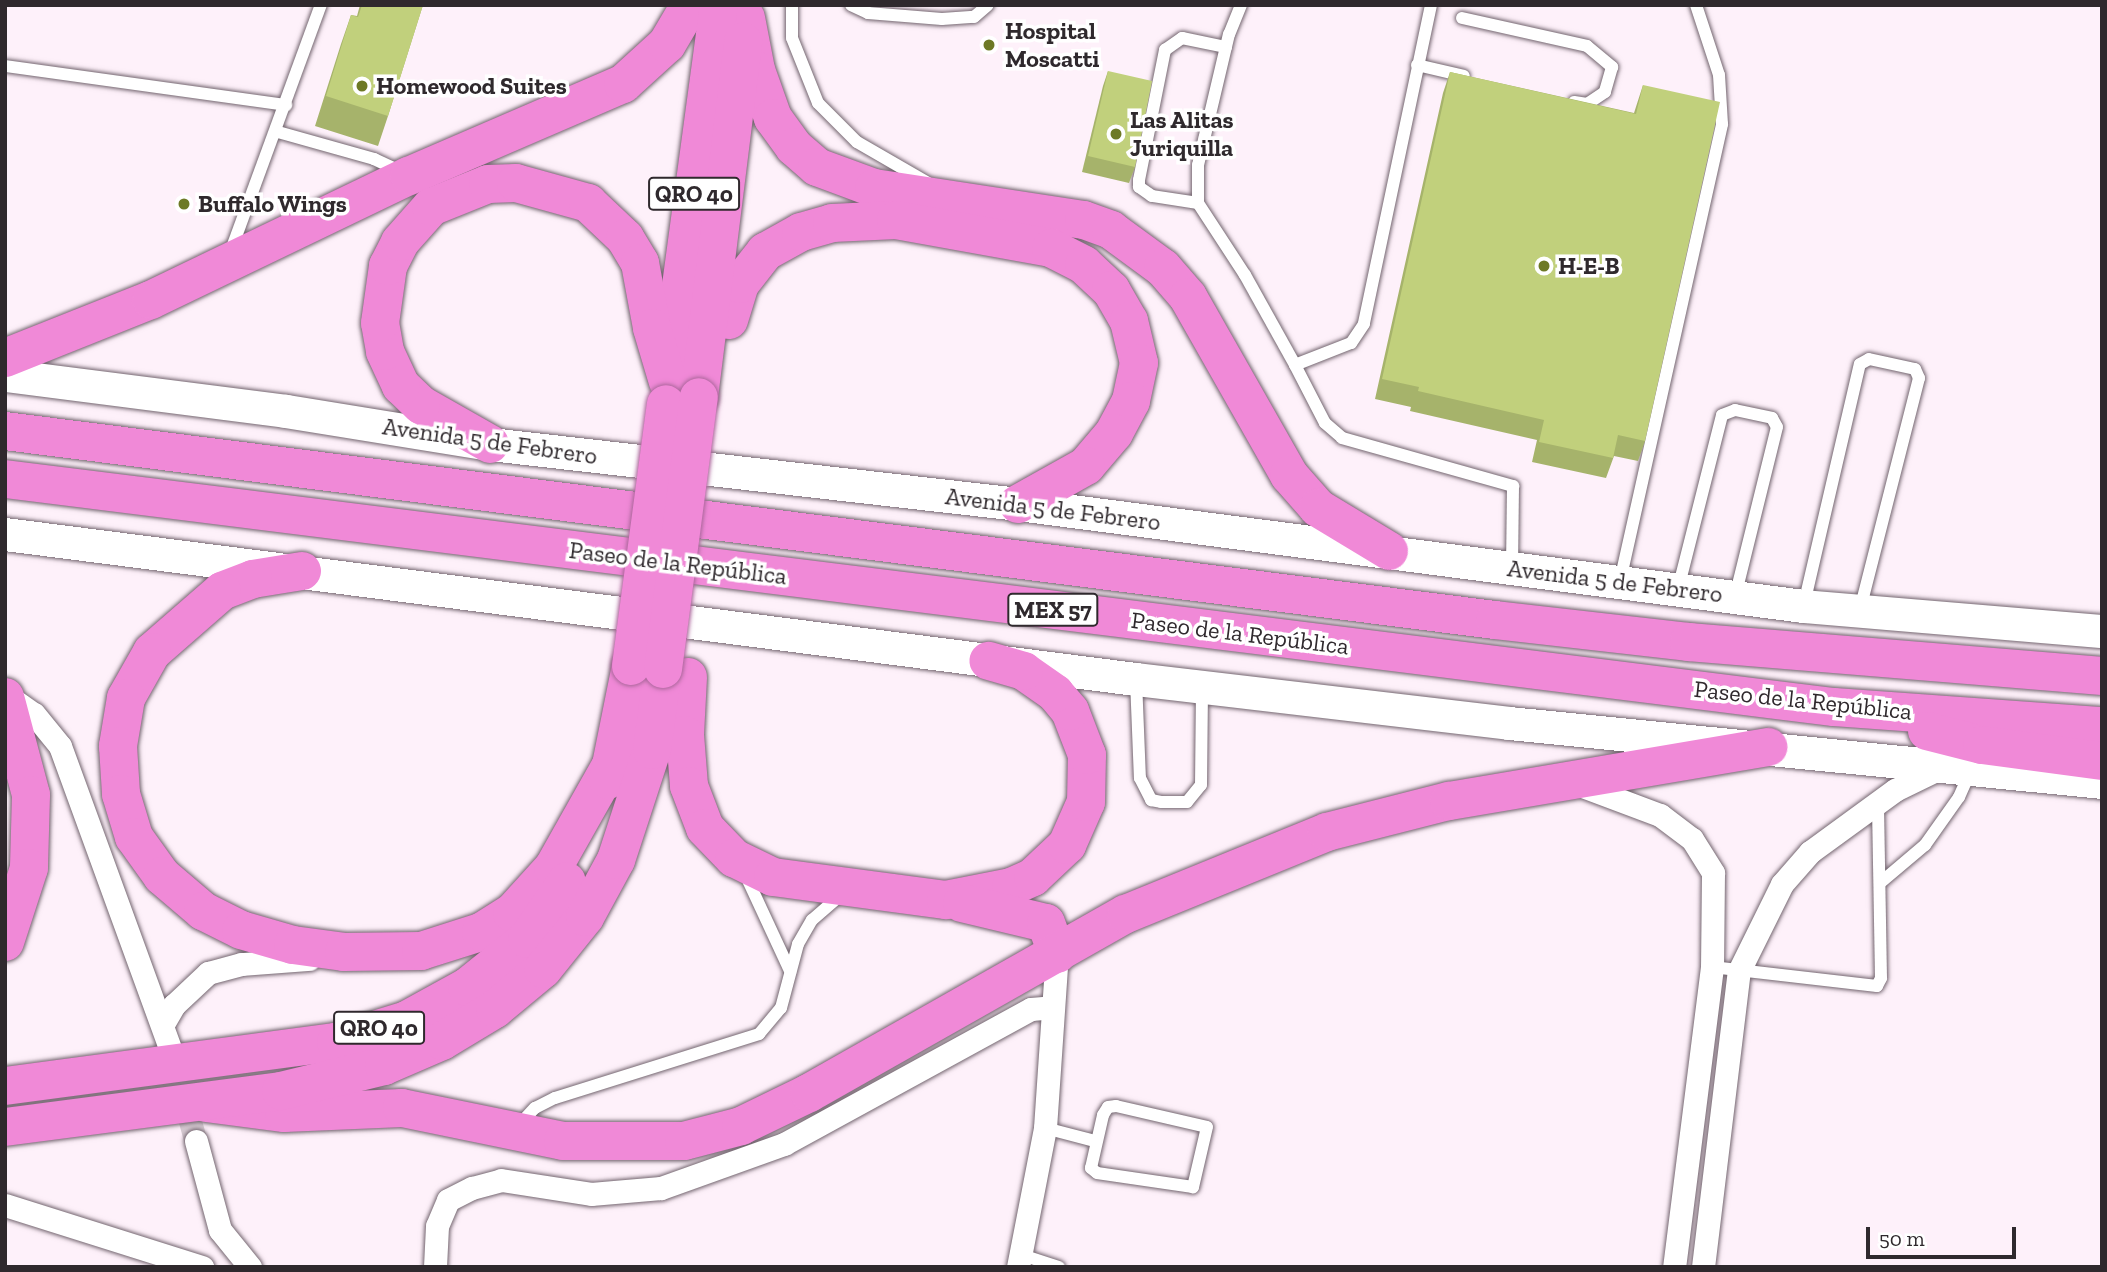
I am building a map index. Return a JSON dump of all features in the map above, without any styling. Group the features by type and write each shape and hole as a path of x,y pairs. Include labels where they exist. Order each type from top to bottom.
{"highway":[{"path":"623,84 660,5"},
{"path":"5,358 151,300 409,176 623,84 667,44 690,5"},
{"path":"738,9 773,118 794,147 841,179 951,200 1084,220 1111,230 1163,268 1188,297 1289,475 1318,508 1389,551"},
{"name":"QRO 40","path":"689,397 733,108 738,9"},
{"name":"QRO 40","path":"5,1127 206,1103 384,1066 442,1041 495,1009 543,969 586,917 616,860 652,750 689,397 738,9"},
{"path":"729,320 733,108"},
{"path":"490,444 421,405 401,386 386,351 380,323 388,266 400,242 431,206 488,184 516,183 588,203 625,238 640,263 652,328 689,397"},
{"path":"1017,504 1086,466 1114,433 1131,401 1139,363 1129,321 1111,290 1084,265 1051,248 896,220 832,223 801,232 765,252 740,284 729,320 689,397 661,671 685,735 689,786 705,828 734,858 772,877 849,891 946,900 1046,923 1057,954"},
{"name":"Paseo de la República","path":"5,431 1495,620 1703,643 2102,676"},
{"name":"Paseo de la República","path":"5,479 1834,707 2102,726"},
{"path":"302,571 253,579 222,591 152,652 126,698 118,746 121,794 134,837 162,876 203,911 241,930 293,945 344,952 421,951 481,932 512,913 552,868 616,756"},
{"path":"946,900 1011,887 1033,877 1067,845 1086,802 1087,755 1070,711 1055,693 1024,671 988,661"},
{"name":"QRO 40","path":"5,1086 337,1042 407,1020 467,988 527,939 566,884 592,829 616,756 661,671"},
{"path":"5,695 31,795 29,868 5,942"},
{"path":"1834,707 1982,745 2102,761"},
{"path":"206,1103 284,1113 402,1108 563,1141 684,1141 741,1126 809,1093 1125,914 1216,873 1328,832 1448,801 1574,783 1768,747"}],"main road":[{"name":"Avenida 5 de Febrero","path":"5,375 286,411 490,444 1017,504 1803,607 2102,631"},
{"path":"5,534 1202,687 1509,723 2102,782"}],"street":[{"path":"5,695 34,714 60,746 171,1051"},
{"path":"1703,1267 1739,971 1782,884 1810,852 1878,803 1956,768"},
{"path":"1574,783 1660,815 1692,839 1713,873 1712,968 1674,1267"},
{"path":"163,1024 174,1005 208,973 242,964 421,951"},
{"path":"1018,1260 1045,1128 1057,954"},
{"path":"435,1267 436,1226 448,1200 472,1188 501,1180 591,1194 661,1188 784,1144 1031,1009 1052,1007"},
{"path":"196,1141 220,1230 250,1267"},
{"path":"5,1205 202,1267"}],"lane":[{"path":"227,263 278,132 321,5"},
{"path":"792,5 792,38 818,103 857,142 951,200"},
{"path":"851,5 868,13 942,19 974,17 988,5"},
{"path":"1241,5 1226,47 1198,165 1198,203 1245,275 1325,423 1342,438 1513,486 1512,568"},
{"path":"1295,365 1351,343 1364,324 1431,5"},
{"path":"1620,582 1722,124 1719,75 1696,5"},
{"path":"1462,18 1587,46 1612,67 1605,92 1587,104 1562,101"},
{"path":"1198,203 1152,195 1139,187 1139,180 1165,50 1172,41 1182,38 1226,47"},
{"path":"1417,65 1483,81"},
{"path":"5,66 286,105"},
{"path":"278,132 374,159 409,176"},
{"path":"1803,607 1860,364 1869,359 1916,369 1919,379 1859,612"},
{"path":"1678,589 1722,415 1735,410 1772,418 1777,427 1735,597"},
{"path":"1136,679 1140,778 1151,800 1161,802 1187,802 1201,785 1202,687"},
{"path":"1880,883 1925,845 1959,797 1956,768"},
{"path":"1712,968 1877,986 1881,978 1878,803"},
{"path":"734,858 760,898 790,971"},
{"path":"514,1132 536,1108 555,1098 759,1034 781,1008 790,971 812,920 849,891"},
{"path":"1116,1106 1201,1123 1208,1132 1198,1181 1187,1188 1097,1173 1091,1159 1095,1141 1103,1115 1108,1107 1116,1106"},
{"path":"1045,1128 1095,1141"},
{"path":"1018,1260 1059,1267"}],"building":[{"name":"Homewood Suites","path":"362,5 423,5 388,116 326,96 351,15 358,17"},
{"name":"Las Alitas Juriquilla","path":"1108,71 1152,81 1135,167 1088,156"},
{"name":"H-E-B","path":"1450,72 1636,114 1643,85 1720,102 1645,441 1618,435 1613,458 1539,442 1544,420 1418,391 1419,387 1382,379"}],"tunnel":[{"path":"172,1054 196,1141"}],"place":[{"name":"Hospital Moscatti","path":"989,45"},
{"name":"Homewood Suites","path":"362,86"},
{"name":"Las Alitas Juriquilla","path":"1116,134"},
{"name":"Buffalo Wings","path":"184,204"},
{"name":"H-E-B","path":"1544,266"}]}
